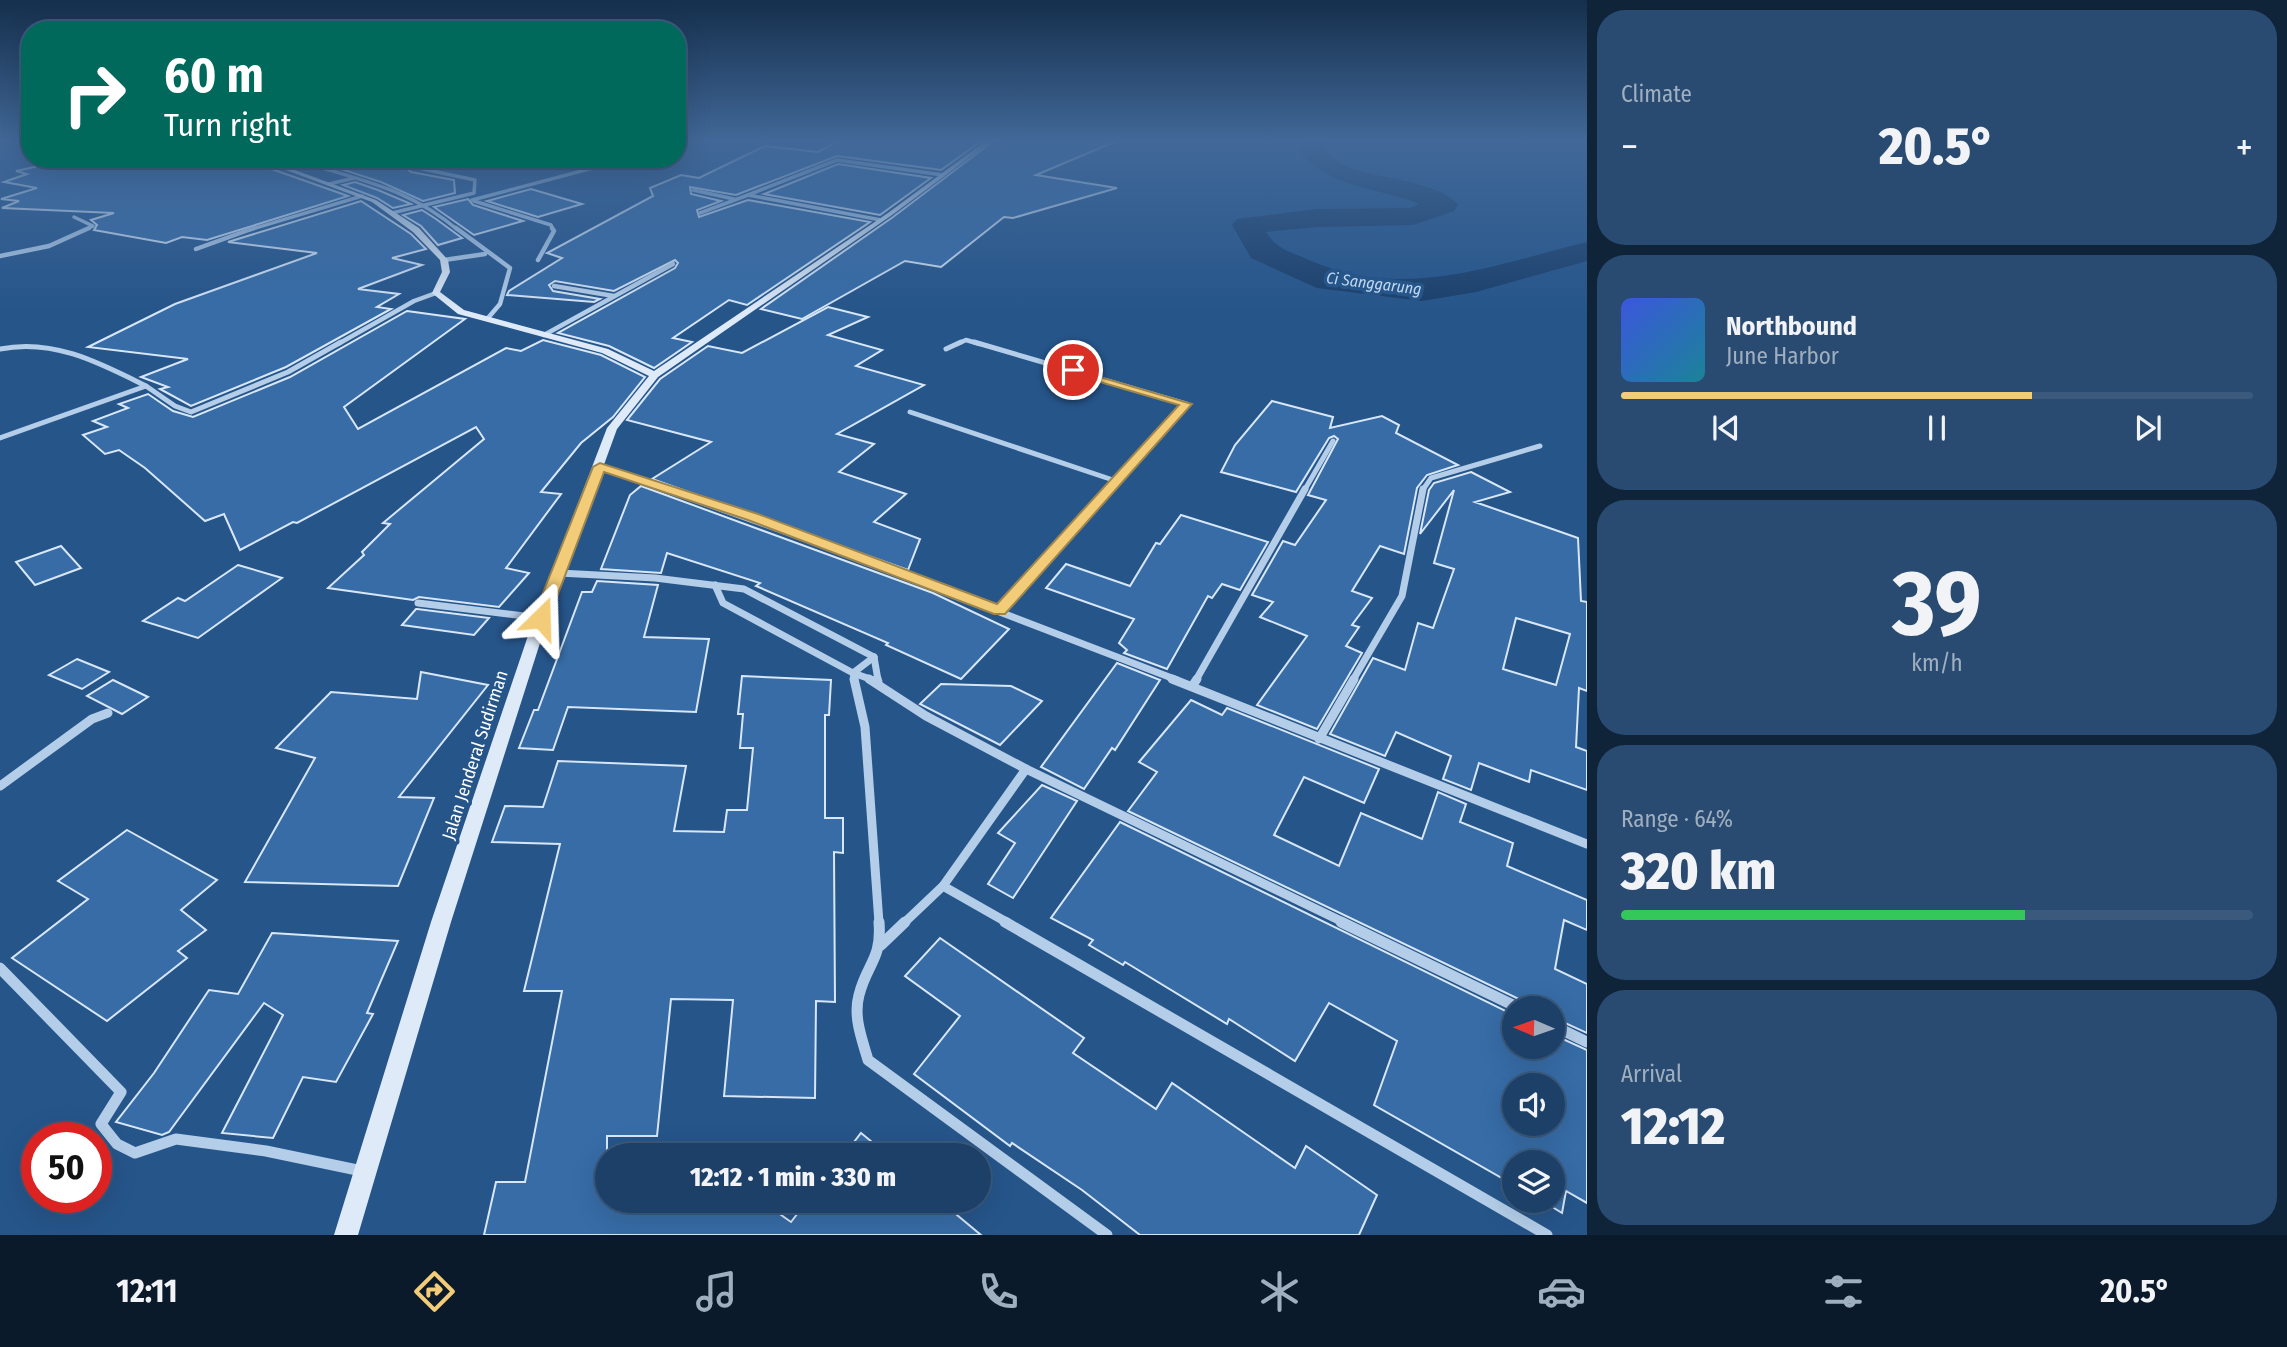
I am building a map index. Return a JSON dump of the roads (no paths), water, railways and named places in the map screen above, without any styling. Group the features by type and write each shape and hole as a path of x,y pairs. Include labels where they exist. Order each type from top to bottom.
{"main road":[{"path":"365,198 395,213 416,230 444,260 446,272 436,293 461,312 605,351 655,376"},
{"name":"Jalan Jenderal Sudirman","path":"346,1235 440,922 541,618 600,467 612,428 655,376 912,198"}],"street":[{"path":"196,249 272,221 356,198"},
{"path":"411,198 448,218 485,254 510,268 500,304 485,318"},
{"path":"395,213 465,198"},
{"path":"471,200 480,198"},
{"path":"729,198 735,199"},
{"path":"700,213 739,198"},
{"path":"762,198 881,220"},
{"path":"462,199 551,225 554,230 537,260"},
{"path":"0,256 49,246 93,226 86,220 74,217"},
{"path":"444,260 485,254"},
{"path":"544,335 673,264"},
{"path":"554,286 614,296"},
{"path":"0,349 22,342 91,359 146,386 175,406 191,412 288,372 414,301 436,293"},
{"path":"946,348 967,340 1186,404 1000,610"},
{"path":"0,438 146,386"},
{"path":"910,412 1116,481"},
{"path":"1194,685 1333,441"},
{"path":"1319,739 1402,596 1421,492 1431,478 1540,446"},
{"path":"600,467 753,517 1000,610 1194,685 1319,739 1587,844"},
{"path":"559,573 744,589 874,657"},
{"path":"715,585 723,603 853,673 878,682 893,696 926,716 1026,769 1502,1000"},
{"path":"418,603 541,618"},
{"path":"853,673 874,657"},
{"path":"874,657 878,682"},
{"path":"853,673 865,727 881,945"},
{"path":"0,786 92,719 108,713"},
{"path":"1026,769 943,886 881,945 859,995 857,1022 868,1060 1107,1235"},
{"path":"943,886 1547,1235"},
{"path":"0,968 121,1092 100,1124 117,1144 135,1153 176,1139 265,1151 366,1172"},
{"path":"1565,1031 1587,1042"}],"waterway":[{"name":"Ci Sanggarung","path":"1427,198 1444,205 1413,216 1317,218 1247,225 1262,251 1329,281 1422,291 1476,282 1587,251"}]}
